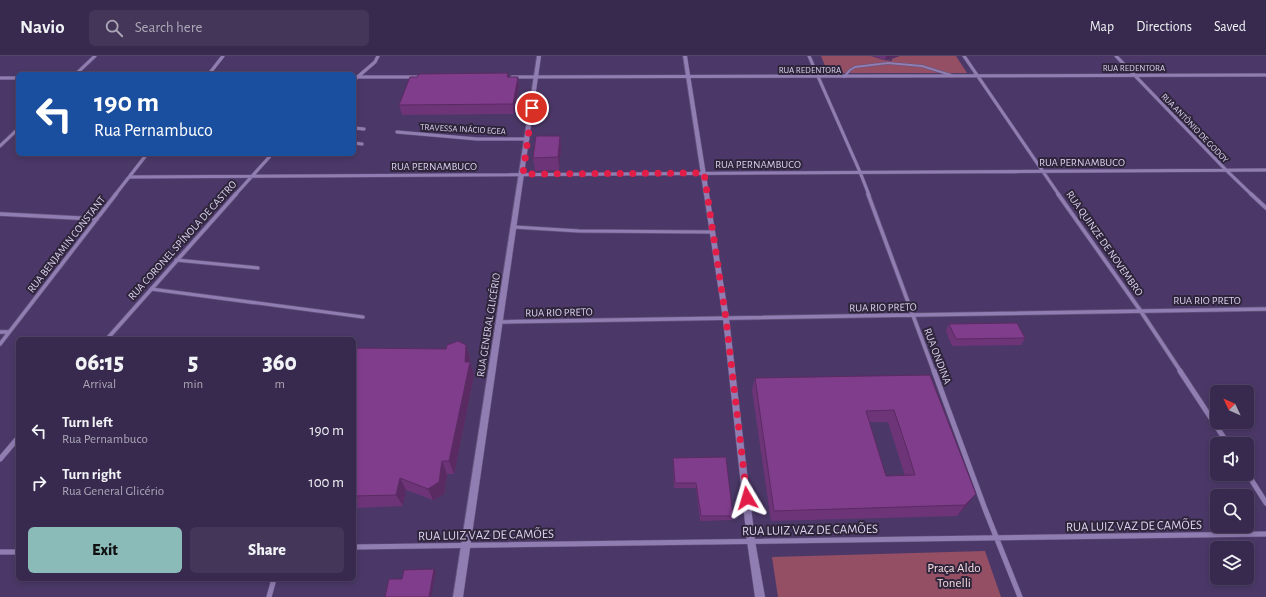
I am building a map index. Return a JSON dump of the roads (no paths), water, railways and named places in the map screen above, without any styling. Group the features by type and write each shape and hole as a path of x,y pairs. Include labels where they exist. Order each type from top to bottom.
{"street":[{"path":"78,72 95,56"},
{"path":"211,72 223,56"},
{"path":"358,77 375,62 378,56"},
{"name":"RUA GENERAL GLICÉRIO","path":"458,597 499,322 523,174 539,56"},
{"path":"685,56 726,319 760,597"},
{"name":"RUA ONDINA","path":"809,56 860,172 1020,597"},
{"name":"RUA QUINZE DE NOVEMBRO","path":"964,56 1042,171 1140,310 1223,437"},
{"name":"RUA ANTÔNIO DE GODOY","path":"1116,56 1226,170 1266,208"},
{"name":"RUA REDENTORA","path":"508,77 844,77 1266,74"},
{"path":"358,77 427,77"},
{"path":"0,78 16,78"},
{"path":"356,128 364,129"},
{"path":"0,146 16,131"},
{"name":"TRAVESSA INÁCIO EGEA","path":"397,132 478,138 528,139"},
{"path":"356,143 362,144"},
{"name":"RUA BENJAMIN CONSTANT","path":"0,344 146,156"},
{"name":"RUA CORONEL SPÍNOLA DE CASTRO","path":"108,337 270,156"},
{"name":"RUA PERNAMBUCO","path":"130,177 1266,170"},
{"path":"0,214 97,219"},
{"name":"RUA RIO PRETO","path":"499,322 1266,309"},
{"path":"0,332 9,332"},
{"path":"0,459 16,440"},
{"path":"1252,481 1266,503"},
{"name":"RUA LUIZ VAZ DE CAMÕES","path":"356,547 1266,534"},
{"path":"0,552 16,552"},
{"path":"269,597 273,581"}],"lane":[{"path":"844,77 850,70 860,66 889,62 936,69 955,76"},
{"path":"514,227 579,231 712,232"},
{"path":"176,260 258,268"},
{"path":"151,289 362,317"}],"park label":[{"name":"Praça Aldo Tonelli","path":"954,574"}]}
